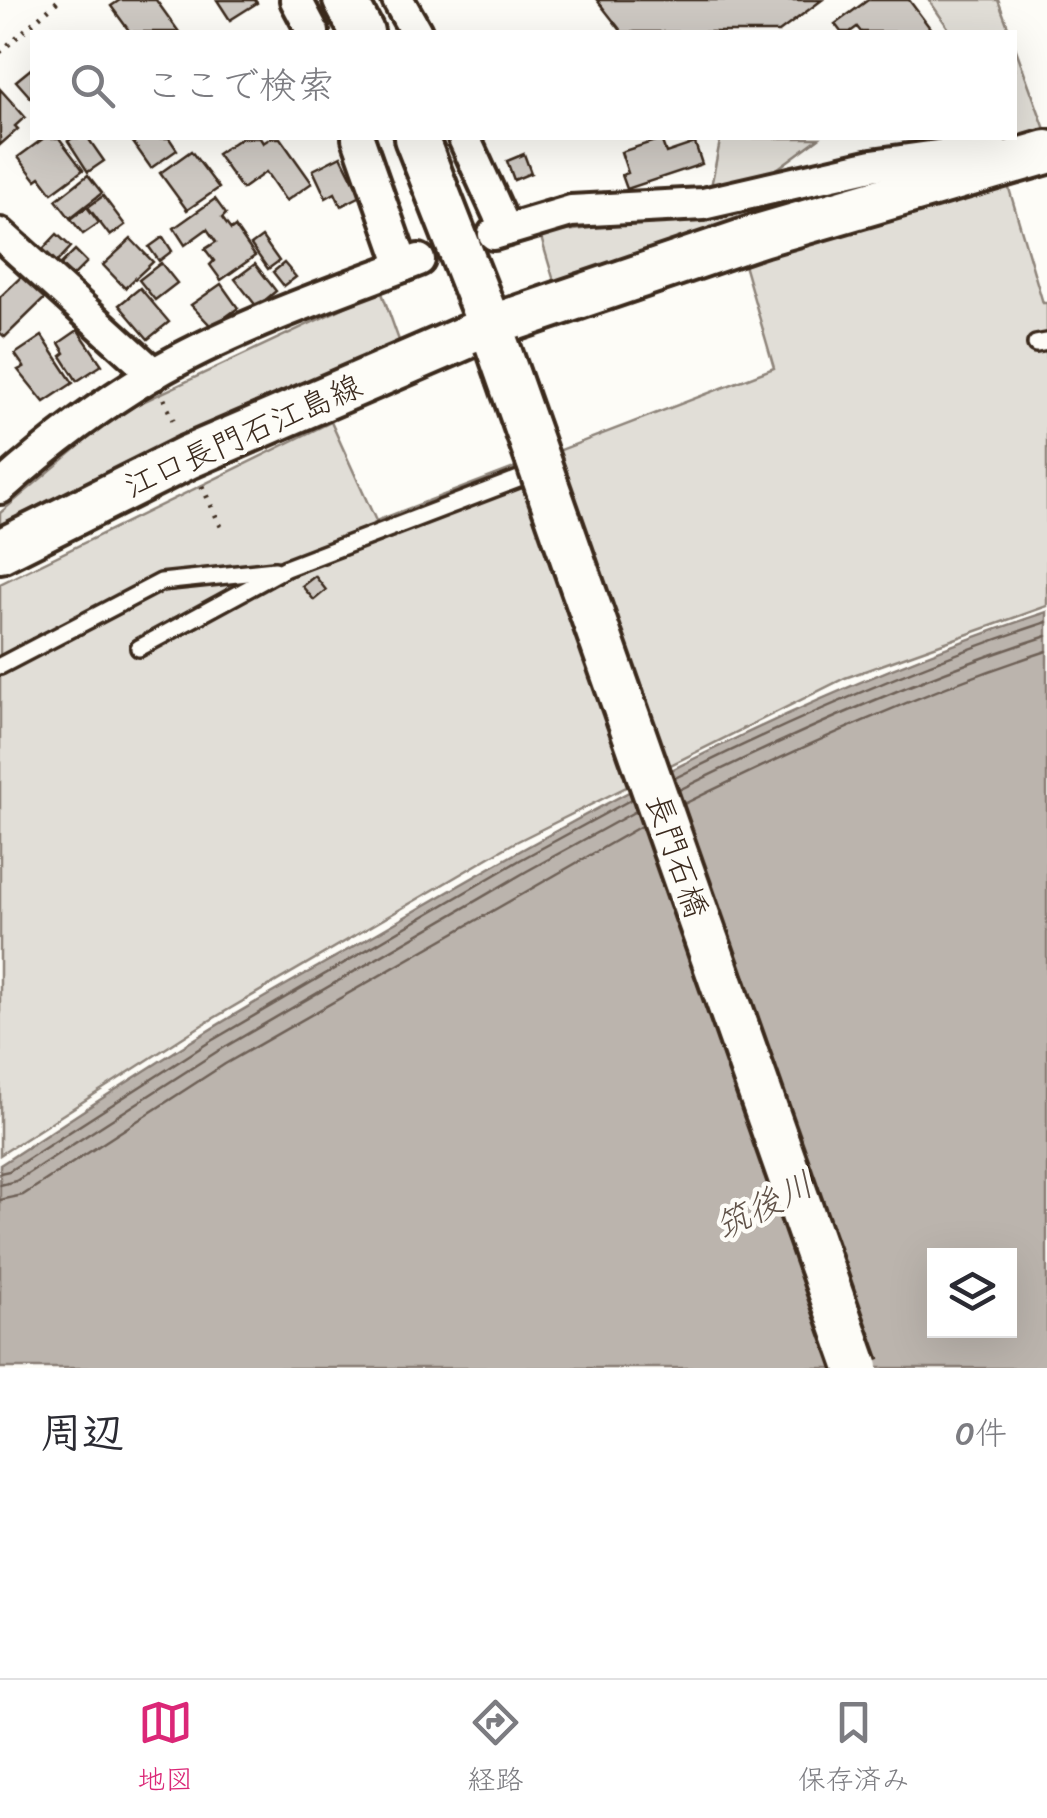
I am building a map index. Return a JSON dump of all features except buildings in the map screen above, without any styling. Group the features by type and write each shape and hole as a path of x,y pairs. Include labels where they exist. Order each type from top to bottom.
{"street":[{"path":"296,0 311,30"},
{"path":"345,0 361,30"},
{"path":"398,0 415,30"},
{"path":"0,488 43,450 154,374 277,315 411,263 359,140"},
{"name":"長門石橋","path":"417,140 493,335 857,1368"},
{"path":"465,140 500,232 571,210 703,204 872,165 966,152 1034,155"},
{"name":"江口長門石江島線","path":"0,551 188,457 493,335 762,234 1034,155"},
{"path":"0,234 154,374"}],"lane":[{"path":"140,648 286,568 559,464"},
{"path":"0,666 161,582 286,568"}],"path":[{"path":"0,52 60,0"},
{"path":"154,374 224,533"}],"shaded area":[{"path":"929,0 998,0 1009,30 950,30"},
{"path":"1017,52 1046,132 1017,137"},
{"path":"816,140 766,177 711,187 720,141"},
{"path":"854,177 857,189 556,288 540,234 701,215"},
{"path":"1008,185 1043,303 1047,303 1047,606 845,678 512,844 202,1025 0,1155 0,584 331,422 376,521 774,368 743,261"},
{"path":"381,290 401,346 0,540 0,513 117,414"}],"water":[{"name":"筑後川","path":"1047,612 1047,1368 0,1368 0,1165 226,1020 472,878 712,750 876,675"}]}
